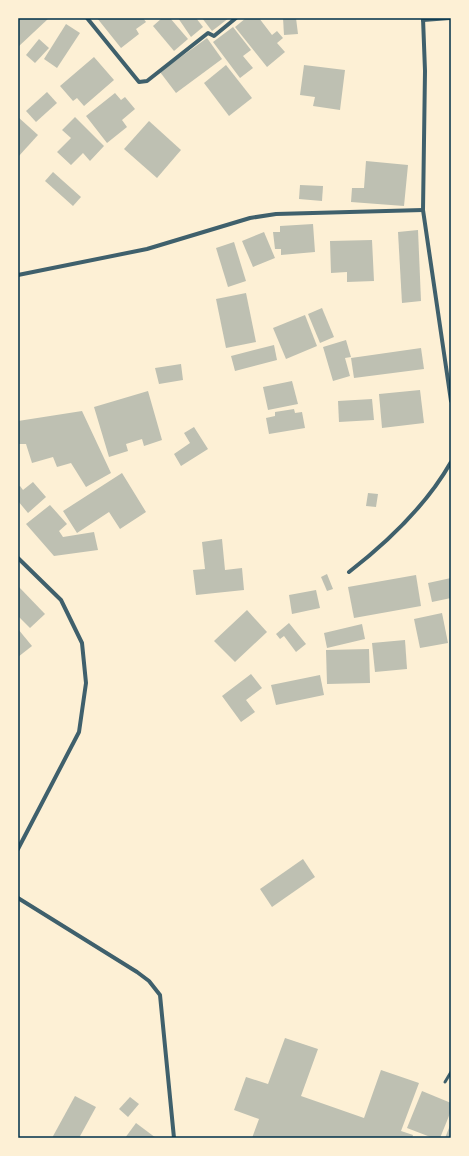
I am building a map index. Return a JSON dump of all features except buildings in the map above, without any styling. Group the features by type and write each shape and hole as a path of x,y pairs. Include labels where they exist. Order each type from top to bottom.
{"street":[{"path":"87,18 138,82 146,81 208,33 214,36 236,18"},
{"path":"450,18 423,19 423,210 451,401"},
{"path":"18,275 147,249 250,218 276,214 423,210"},
{"path":"349,572 383,545 405,524 442,477 451,462"},
{"path":"18,558 61,600 82,643 86,683 79,732 18,849"},
{"path":"18,898 136,972 149,981 160,995 174,1138"}],"lane":[{"path":"445,1082 451,1072"}]}
